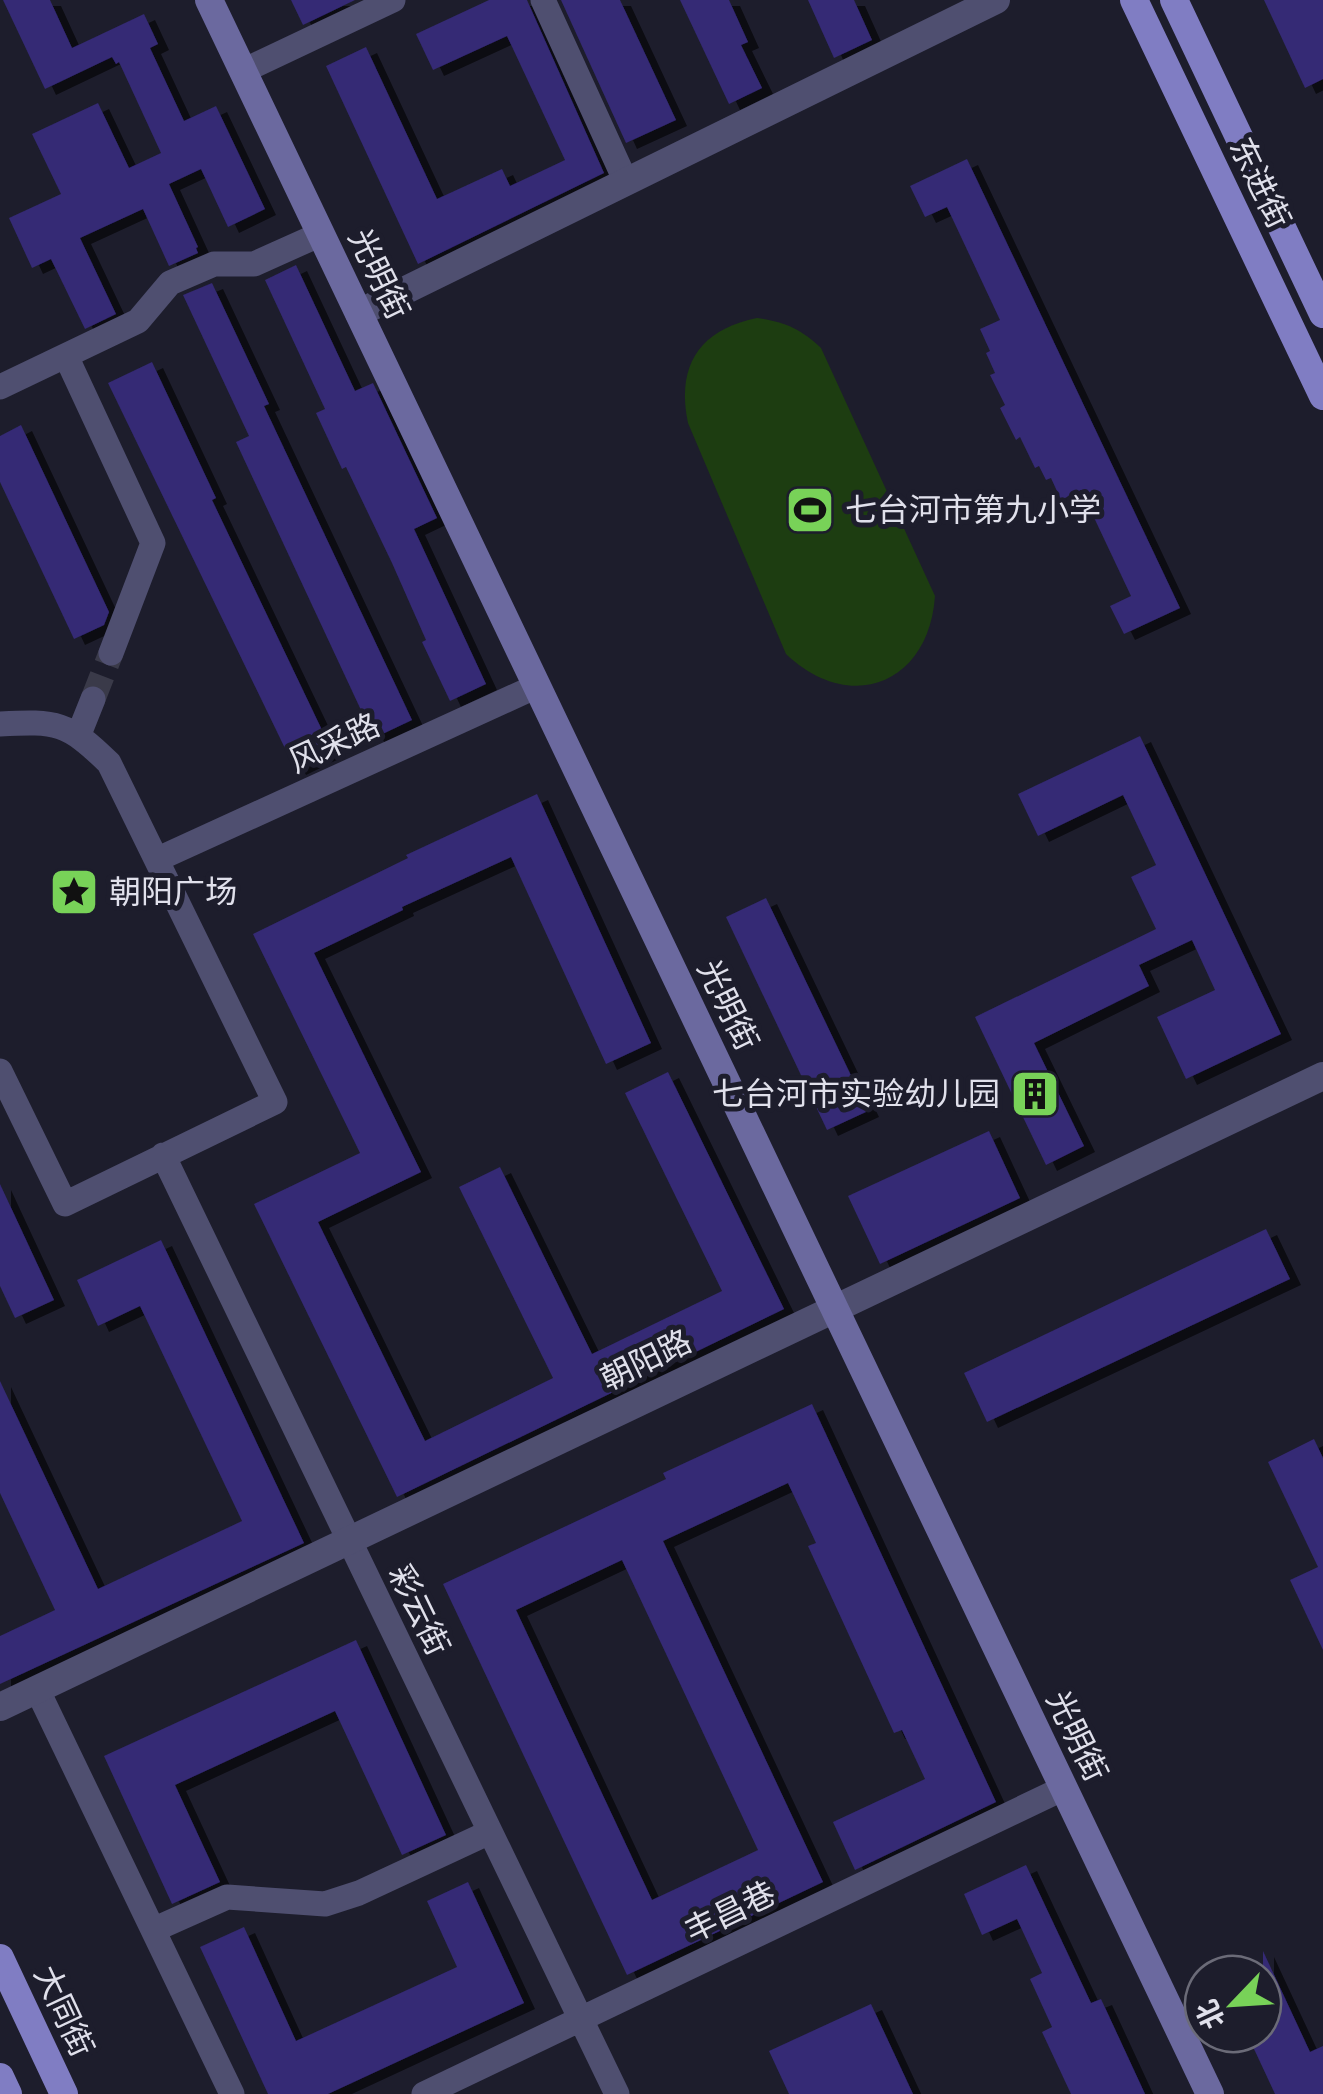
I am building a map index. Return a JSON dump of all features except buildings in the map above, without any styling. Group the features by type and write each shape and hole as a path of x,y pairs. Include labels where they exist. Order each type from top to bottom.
{"main road":[{"name":"光明街","path":"209,0 1210,2094"},
{"name":"东进街","path":"1134,0 1323,396"},
{"name":"东进街","path":"1174,0 1323,314"},
{"name":"大同街","path":"0,1958 64,2094"},
{"path":"0,2078 8,2094"}],"street":[{"path":"243,71 393,0"},
{"path":"543,0 626,182"},
{"path":"359,314 996,0"},
{"path":"0,387 138,322 170,283 214,264 254,264 321,234"},
{"path":"66,356 153,543 110,653"},
{"name":"风采路","path":"158,860 537,686"},
{"path":"80,734 93,699"},
{"path":"0,724 48,723 80,734 109,762 276,1102 65,1204 0,1071"},
{"name":"朝阳路","path":"0,1707 1323,1076"},
{"name":"彩云街","path":"163,1154 617,2094"},
{"path":"37,1690 232,2094"},
{"name":"丰昌巷","path":"424,2094 1064,1788"},
{"path":"153,1930 228,1896 325,1904 359,1893 490,1832"}],"green space":[{"name":"七台河市第九小学","path":"757,318 792,327 821,348 935,596 930,626 918,651 902,669 882,681 860,686 835,683 811,673 786,654 688,423 686,384 696,354 720,331"}],"tunnel":[{"path":"93,699 111,653"}],"place":[{"name":"七台河市第九小学","path":"810,510"},
{"name":"朝阳广场","path":"74,892"},
{"name":"七台河市实验幼儿园","path":"1035,1094"}]}
